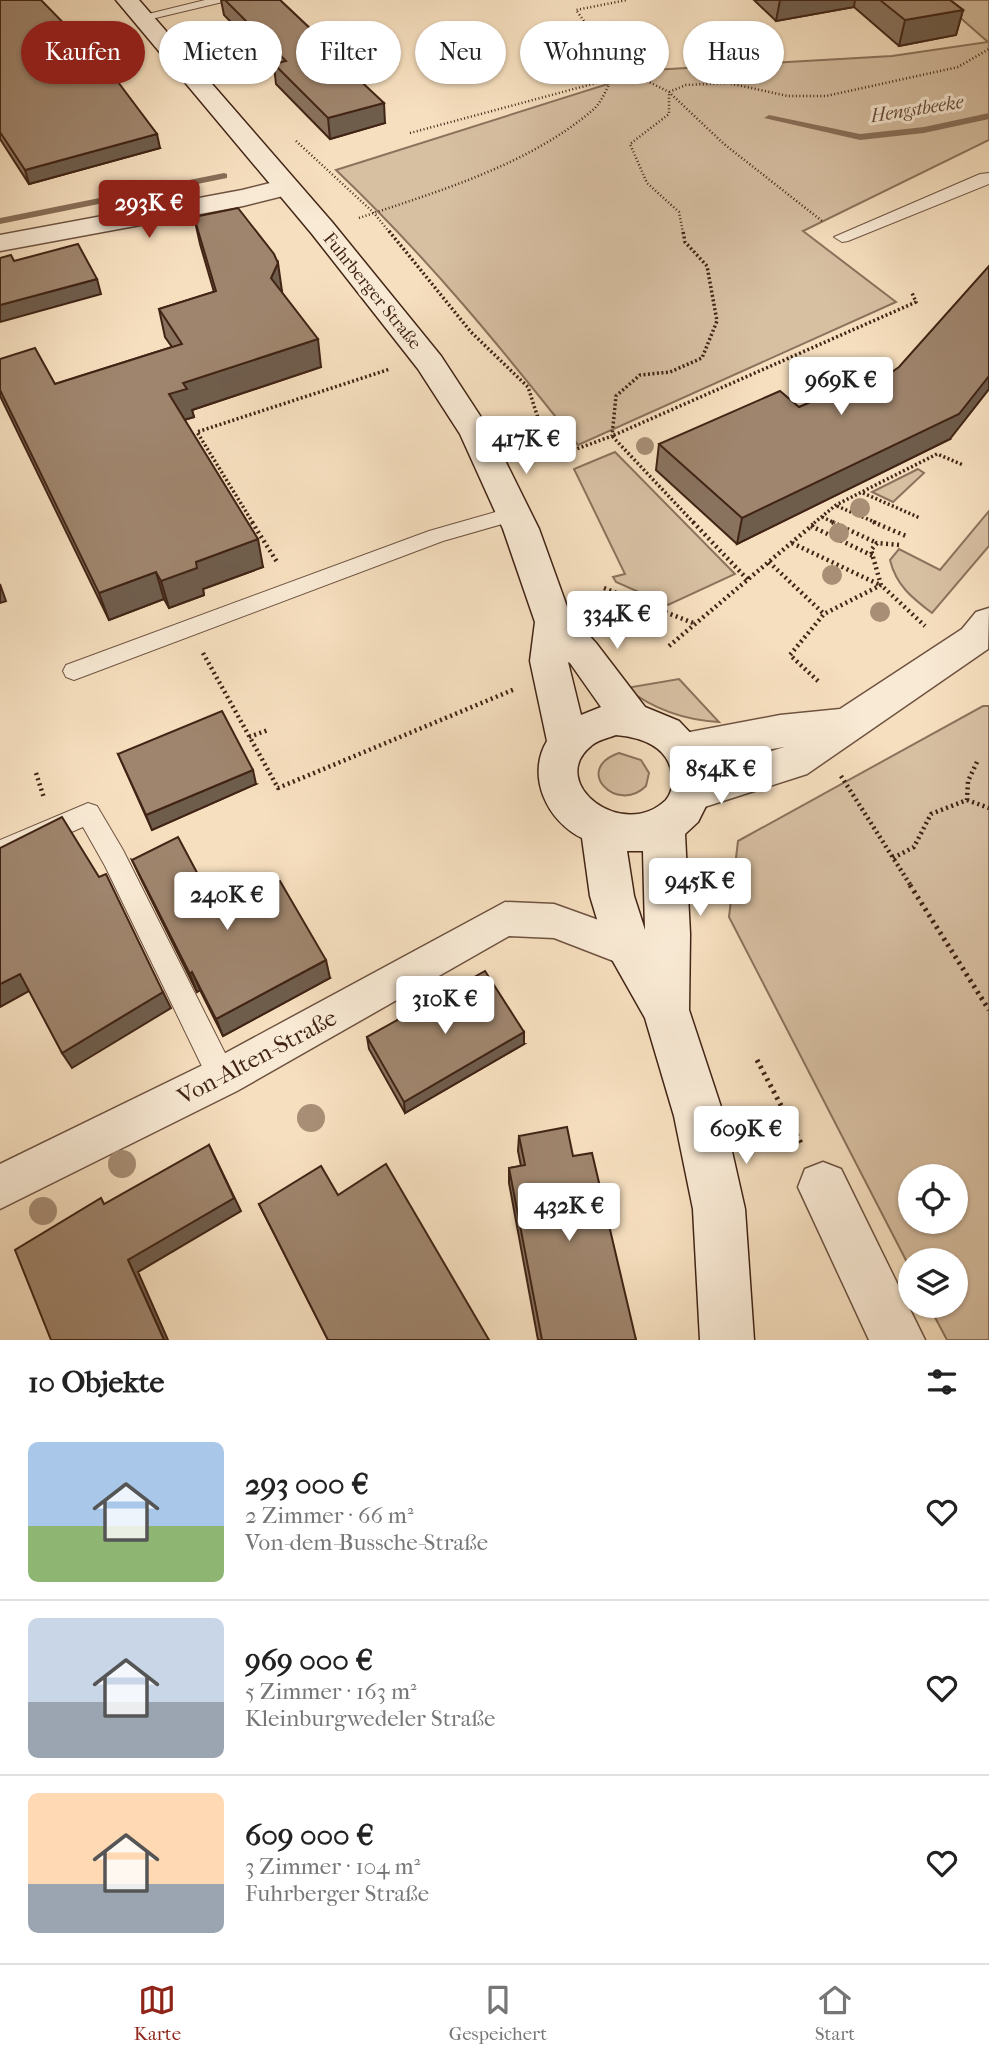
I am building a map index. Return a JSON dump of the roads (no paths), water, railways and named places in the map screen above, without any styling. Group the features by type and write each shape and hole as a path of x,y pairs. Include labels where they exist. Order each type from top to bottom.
{"main road":[{"name":"Fuhrberger Straße","path":"130,13 322,228 430,363 476,434 513,514 554,622 583,653 632,720"},
{"path":"0,243 243,198 286,187"},
{"name":"Fuhrberger Straße","path":"554,622 549,661 567,741"},
{"path":"692,794 793,762 984,635"},
{"path":"632,720 652,725 683,748 693,770 692,794 686,806 663,826 644,832 603,829 584,820 568,806 559,790 557,765 567,741 580,730 596,723 632,720"},
{"path":"683,748 780,731 851,725"},
{"path":"663,826 668,934 666,1010"},
{"path":"603,829 612,896 629,949 666,1010 699,1116 719,1209 727,1340"},
{"path":"823,1187 898,1340"}],"street":[{"name":"Von-Alten-Straße","path":"0,1187 222,1077 505,919 554,921 629,949"}],"lane":[{"path":"130,13 224,0"},
{"path":"842,237 988,177"},
{"path":"74,671 436,536 513,514"},
{"path":"0,852 88,813 114,858 222,1077"}],"waterway":[{"name":"Hengstbeeke","path":"769,118 860,137 924,130 989,116"},
{"name":"Hengstbeeke","path":"0,221 224,176"}]}
